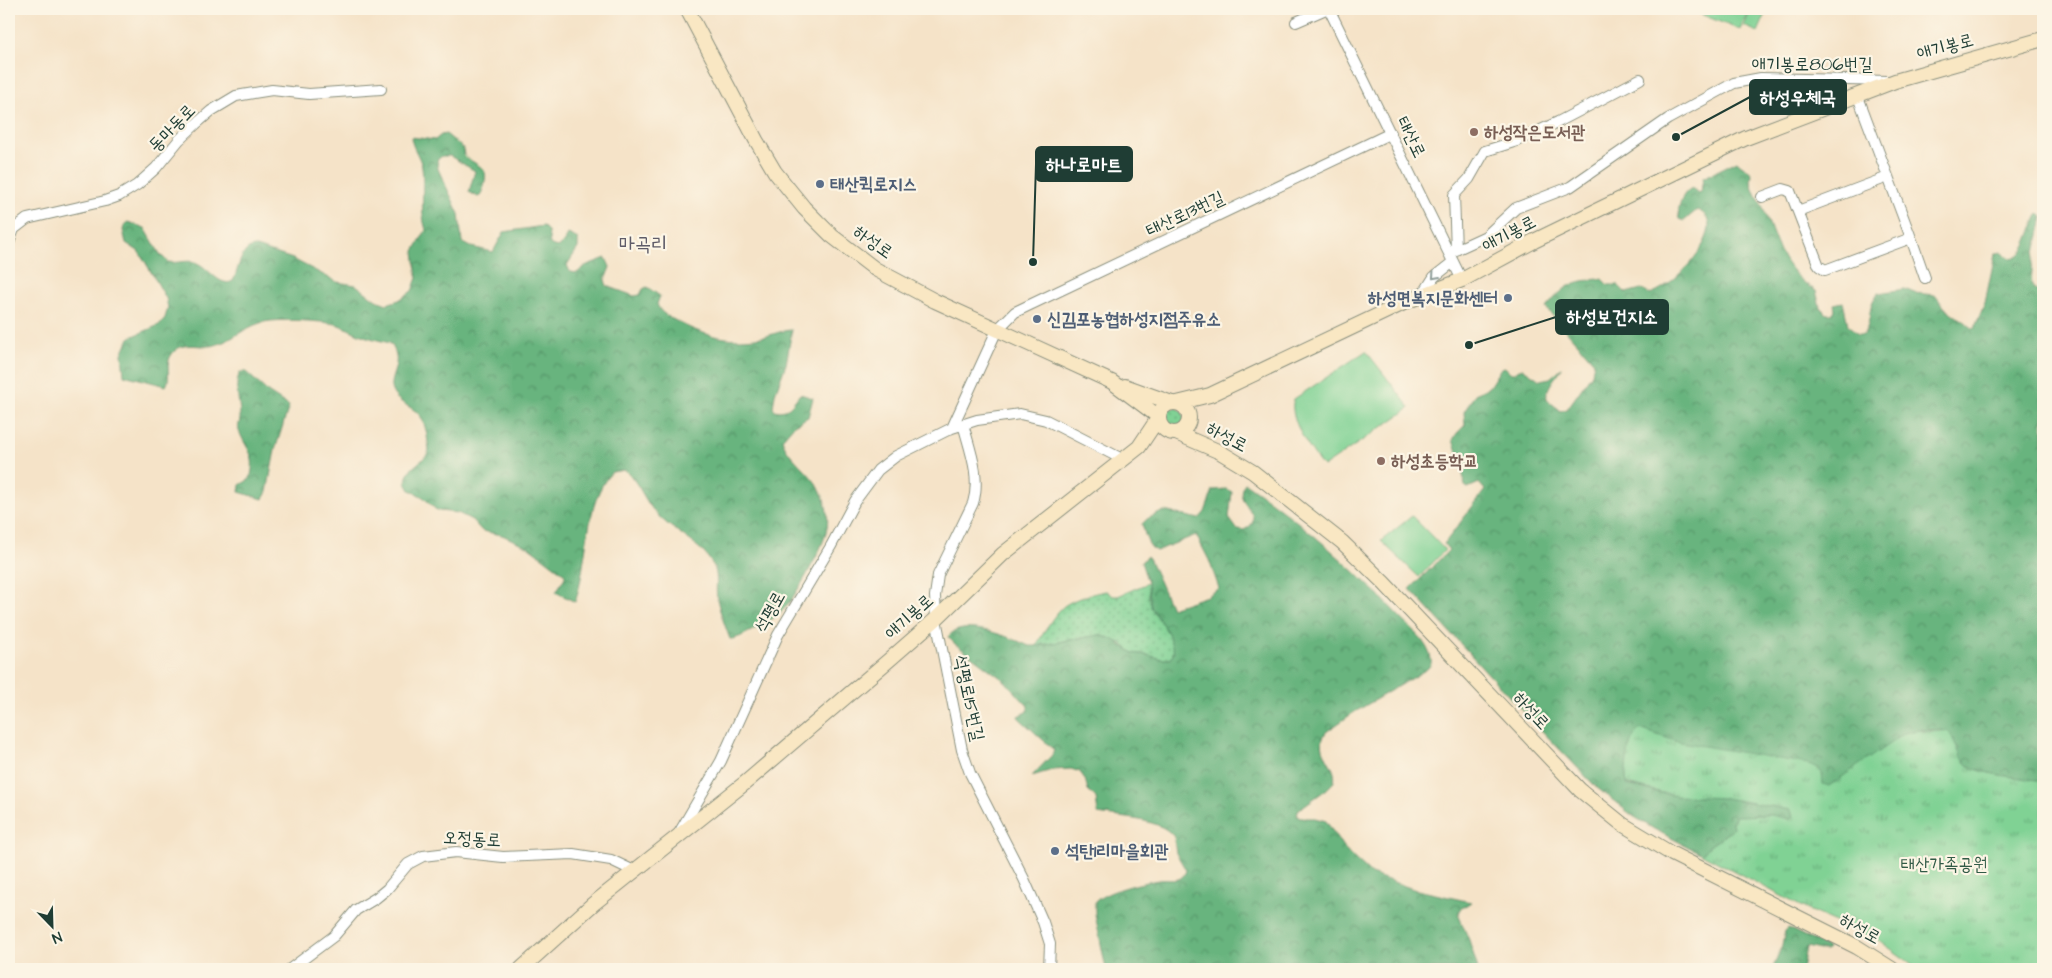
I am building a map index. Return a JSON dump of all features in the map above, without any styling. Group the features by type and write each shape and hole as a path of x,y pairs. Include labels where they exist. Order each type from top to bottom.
{"street":[{"name":"하성로","path":"687,9 756,140 779,178 804,208 832,236 875,268 935,301 1112,382 1159,417"},
{"path":"1296,22 1327,9"},
{"name":"태산로","path":"1327,9 1453,255 1462,280"},
{"name":"애기봉로","path":"1174,403 1210,395 1422,296 1462,280 1534,241 1723,148 1857,94 1895,81 2043,39"},
{"name":"애기봉로806번길","path":"1422,296 1434,277 1453,255 1486,236 1516,208 1570,188 1668,119 1734,83 1761,78 1895,81"},
{"name":"태산로","path":"1453,255 1454,195 1469,179 1484,151 1517,140 1558,122 1640,79"},
{"name":"동마동로","path":"9,243 14,229 26,218 105,201 119,196 137,185 156,168 179,140 196,124 211,111 236,96 272,90 309,94 380,89"},
{"path":"1857,94 1925,278"},
{"name":"태산로13번길","path":"997,330 1015,312 1391,133"},
{"path":"1798,211 1888,178"},
{"path":"1762,197 1786,189 1792,194 1819,266 1825,270 1911,238"},
{"path":"952,428 997,330"},
{"path":"1112,382 1186,408 1190,416 1189,420 1220,452"},
{"path":"1139,447 1152,440 1185,428 1189,420 1210,395"},
{"path":"1174,403 1163,408 1159,417 1162,427 1174,433"},
{"name":"석평로","path":"522,969 593,904 676,838 721,761 778,635 866,484 878,470 896,456 952,428 1005,415 1020,414 1046,420 1124,460"},
{"name":"애기봉로","path":"676,838 750,779 936,619 1003,554 1139,447 1159,417"},
{"name":"석평로15번길","path":"963,424 976,478 977,492 938,575 935,596 936,619 962,750 970,774 1024,879 1043,922 1050,944 1049,969"},
{"name":"하성로","path":"1174,433 1220,452 1253,472 1342,542 1384,583 1596,805 1646,840 1857,947 1892,969"},
{"name":"오정동로","path":"290,969 334,936 356,910 387,889 408,864 423,856 456,852 503,857 573,854 611,860 634,871"}],"green space":[{"path":"1688,9 1749,9 1740,30"},
{"path":"1751,9 1768,9 1758,32 1744,26"},
{"path":"446,134 463,148 464,156 481,168 485,174 481,195 478,197 469,192 475,171 450,156 442,156 437,160 438,169 459,214 462,242 471,247 493,252 504,232 543,226 548,231 550,244 553,246 561,245 568,234 578,239 578,248 567,265 570,272 577,273 587,265 606,258 610,267 605,280 607,286 634,296 640,295 643,289 647,287 660,296 657,304 663,313 690,328 710,335 741,339 762,337 792,330 786,364 775,394 773,407 775,410 780,411 787,409 800,394 813,398 808,417 794,425 782,439 790,454 816,483 821,492 826,506 828,523 822,544 806,576 786,606 770,620 741,636 730,639 717,599 716,573 713,565 693,542 668,525 654,511 625,470 612,472 603,484 596,499 591,516 575,602 556,592 565,574 529,547 502,535 482,531 472,520 458,513 435,509 423,497 410,490 406,483 409,473 423,459 429,451 429,447 423,420 418,413 398,399 392,391 391,381 396,357 390,343 364,336 336,324 267,321 254,325 227,341 215,345 186,346 176,349 170,358 166,386 124,375 122,354 129,338 159,325 165,318 168,308 166,298 143,258 138,251 126,243 123,230 125,224 128,222 145,228 160,254 168,262 195,262 224,282 233,281 243,255 246,251 256,247 293,259 337,282 356,285 376,300 387,304 399,300 412,291 417,278 414,251 426,230 422,206 422,167 411,137 435,140 441,135"},
{"path":"1737,161 1752,174 1752,187 1762,206 1776,243 1787,263 1794,273 1816,291 1820,307 1827,314 1832,314 1835,310 1834,304 1843,302 1848,325 1858,334 1864,334 1867,329 1872,304 1878,293 1905,289 1914,293 1935,295 1945,308 1974,329 1985,303 1995,254 2001,252 2012,259 2017,256 2025,247 2037,217 2039,214 2043,216 2033,264 2032,281 2033,287 2043,293 2043,781 1992,774 1968,765 1959,753 1951,735 1948,731 1944,730 1918,729 1879,752 1829,786 1823,785 1822,774 1675,741 1640,729 1632,739 1628,755 1627,785 1676,796 1726,798 1791,810 1793,817 1789,819 1771,815 1736,816 1732,822 1733,828 1709,846 1702,854 1633,816 1596,787 1410,589 1449,550 1444,544 1485,490 1479,483 1468,488 1465,486 1461,463 1453,440 1465,425 1464,412 1475,394 1489,387 1501,368 1505,367 1511,373 1515,373 1522,368 1540,380 1550,378 1563,367 1551,383 1547,397 1561,411 1567,409 1592,374 1594,362 1546,308 1564,289 1584,281 1602,279 1608,285 1618,285 1626,293 1641,289 1649,294 1672,281 1696,256 1705,242 1709,228 1707,217 1697,210 1684,221 1679,219 1679,206 1683,197 1692,188 1698,193 1701,192 1703,178"},
{"path":"1366,351 1410,408 1323,467 1297,425 1294,416 1294,399"},
{"path":"240,372 246,372 269,393 289,406 275,450 267,492 263,499 239,492 240,485 250,479 252,471 252,458 239,429 240,409 237,383"},
{"path":"1174,408 1181,411 1184,418 1181,425 1174,428 1167,425 1164,418 1167,411"},
{"path":"1245,483 1306,529 1363,580 1418,636 1426,647 1431,660 1427,669 1353,713 1326,732 1322,746 1335,776 1334,782 1298,810 1297,816 1326,821 1345,850 1371,874 1413,889 1471,902 1459,910 1458,914 1478,969 1106,969 1095,914 1095,902 1107,894 1125,888 1152,881 1177,880 1182,877 1186,870 1176,853 1174,837 1160,826 1150,822 1098,814 1096,798 1088,790 1085,779 1080,772 1071,769 1052,770 1032,776 1052,755 1054,750 1019,718 1018,716 1028,711 1028,706 1005,681 948,637 955,631 975,629 1000,634 1029,646 1036,646 1099,635 1113,639 1133,653 1171,659 1174,652 1168,633 1151,607 1148,583 1141,562 1147,556 1149,558 1171,608 1207,596 1219,588 1209,560 1196,535 1156,551 1148,543 1142,524 1147,519 1164,511 1199,519 1205,512 1213,490 1226,489 1232,492 1229,518 1237,529 1244,530 1251,525 1253,520 1252,514 1242,497 1241,490"},
{"path":"1412,516 1445,550 1419,577 1381,541"},
{"path":"1148,583 1151,606 1171,638 1174,652 1171,659 1133,653 1121,643 1099,635 1036,646 1056,614 1068,603 1106,591 1113,596 1118,596"},
{"name":"태산가족공원","path":"1640,729 1675,741 1808,764 1819,768 1823,784 1829,786 1905,733 1948,731 1968,765 1992,774 2043,781 2043,969 1919,969 1881,942 1808,910 1702,854 1709,846 1733,828 1732,822 1736,816 1771,815 1789,819 1793,817 1791,810 1726,798 1676,796 1627,784 1626,771 1630,746 1632,739"},
{"path":"1788,928 1828,949 1825,951 1806,947 1802,969 1772,969 1782,946 1785,931"}],"place":[{"name":"하성작은도서관","path":"1474,132"},
{"name":"하성우체국","path":"1676,137"},
{"name":"태산퀵로지스","path":"820,184"},
{"name":"하나로마트","path":"1033,262"},
{"name":"하성면복지문화센터","path":"1508,298"},
{"name":"신김포농협하성지점주유소","path":"1037,319"},
{"name":"하성보건지소","path":"1469,345"},
{"name":"하성초등학교","path":"1381,461"},
{"name":"석탄1리마을회관","path":"1055,851"}],"district":[{"name":"마곡리","path":"643,244"}]}
